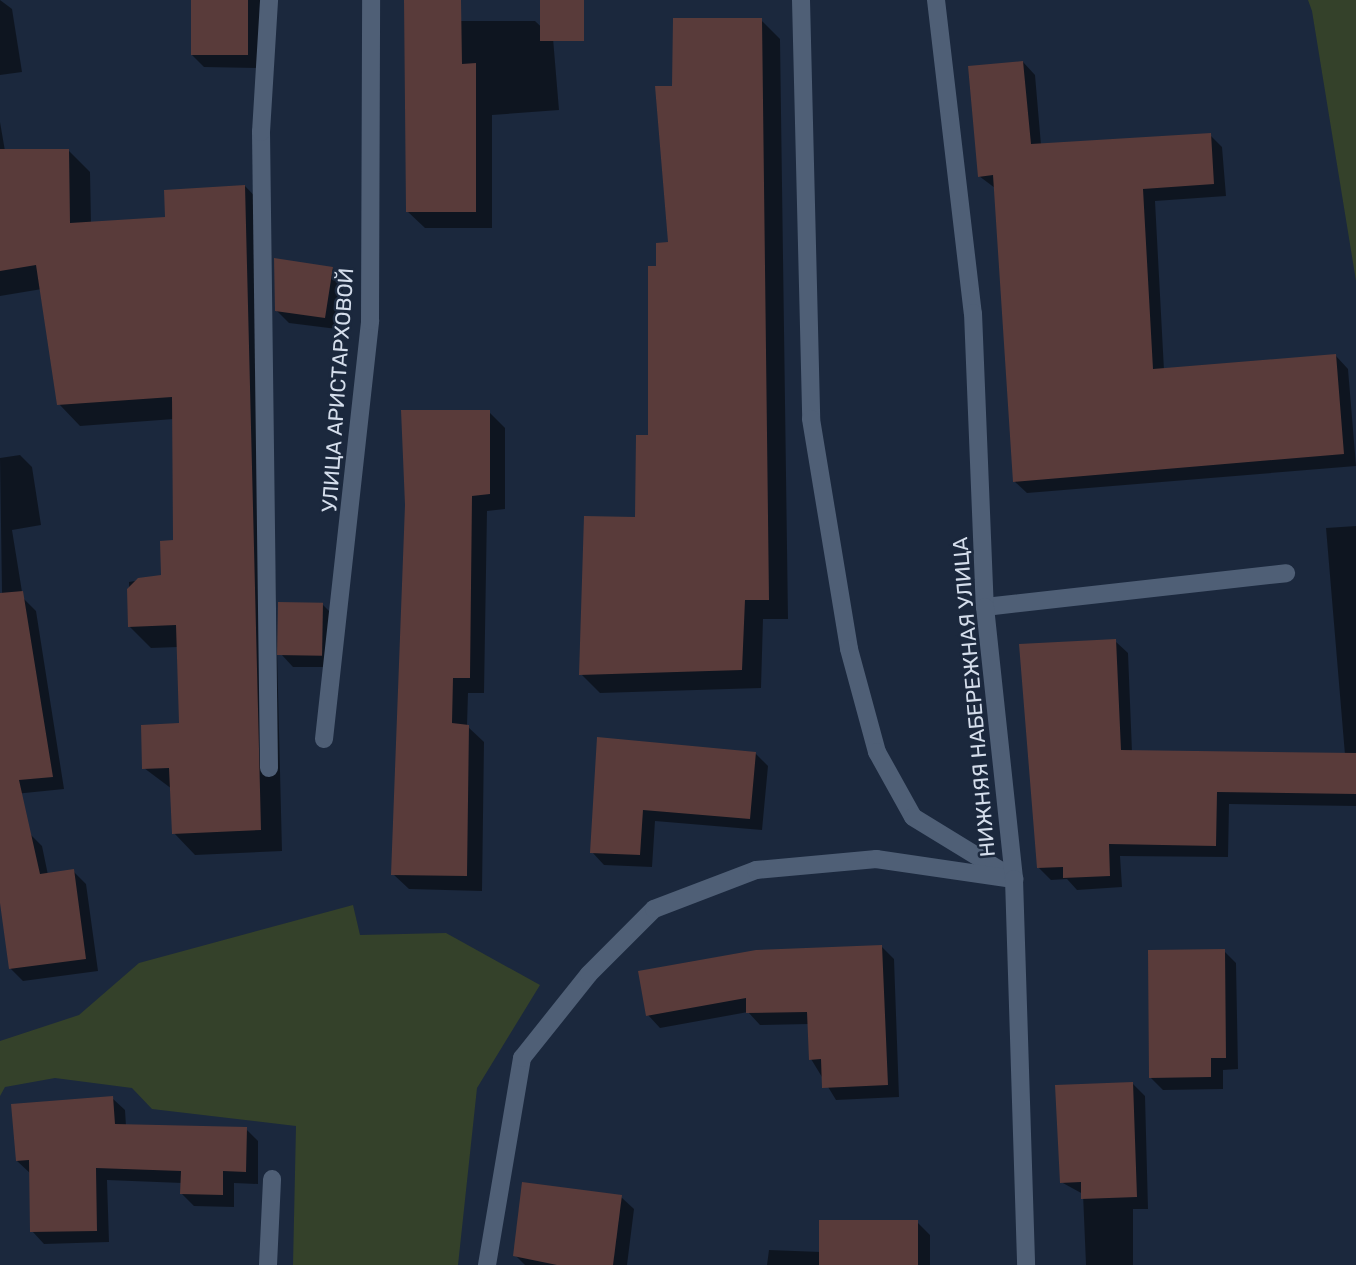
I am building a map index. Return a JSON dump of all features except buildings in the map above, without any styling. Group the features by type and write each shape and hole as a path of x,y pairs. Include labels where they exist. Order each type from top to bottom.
{"street":[{"path":"269,0 261,145 269,768"},
{"name":"УЛИЦА АРИСТАРХОВОЙ","path":"324,739 370,321 371,0"},
{"path":"801,0 811,419 849,649 877,752 913,817 1014,879"},
{"name":"НИЖНЯЯ НАБЕРЕЖНАЯ УЛИЦА","path":"936,0 973,313 985,607 1014,879 1026,1265"},
{"path":"985,607 1286,573"},
{"path":"487,1265 522,1058 589,974 654,909 756,870 876,859 1014,879"},
{"path":"268,1265 272,1179"}],"green space":[{"path":"1308,0 1356,0 1356,281 1312,11"},
{"path":"353,905 360,935 446,933 540,985 477,1088 458,1265 293,1265 296,1126 152,1109 132,1088 55,1078 5,1087 0,1096 0,1041 79,1015 139,963"}]}
